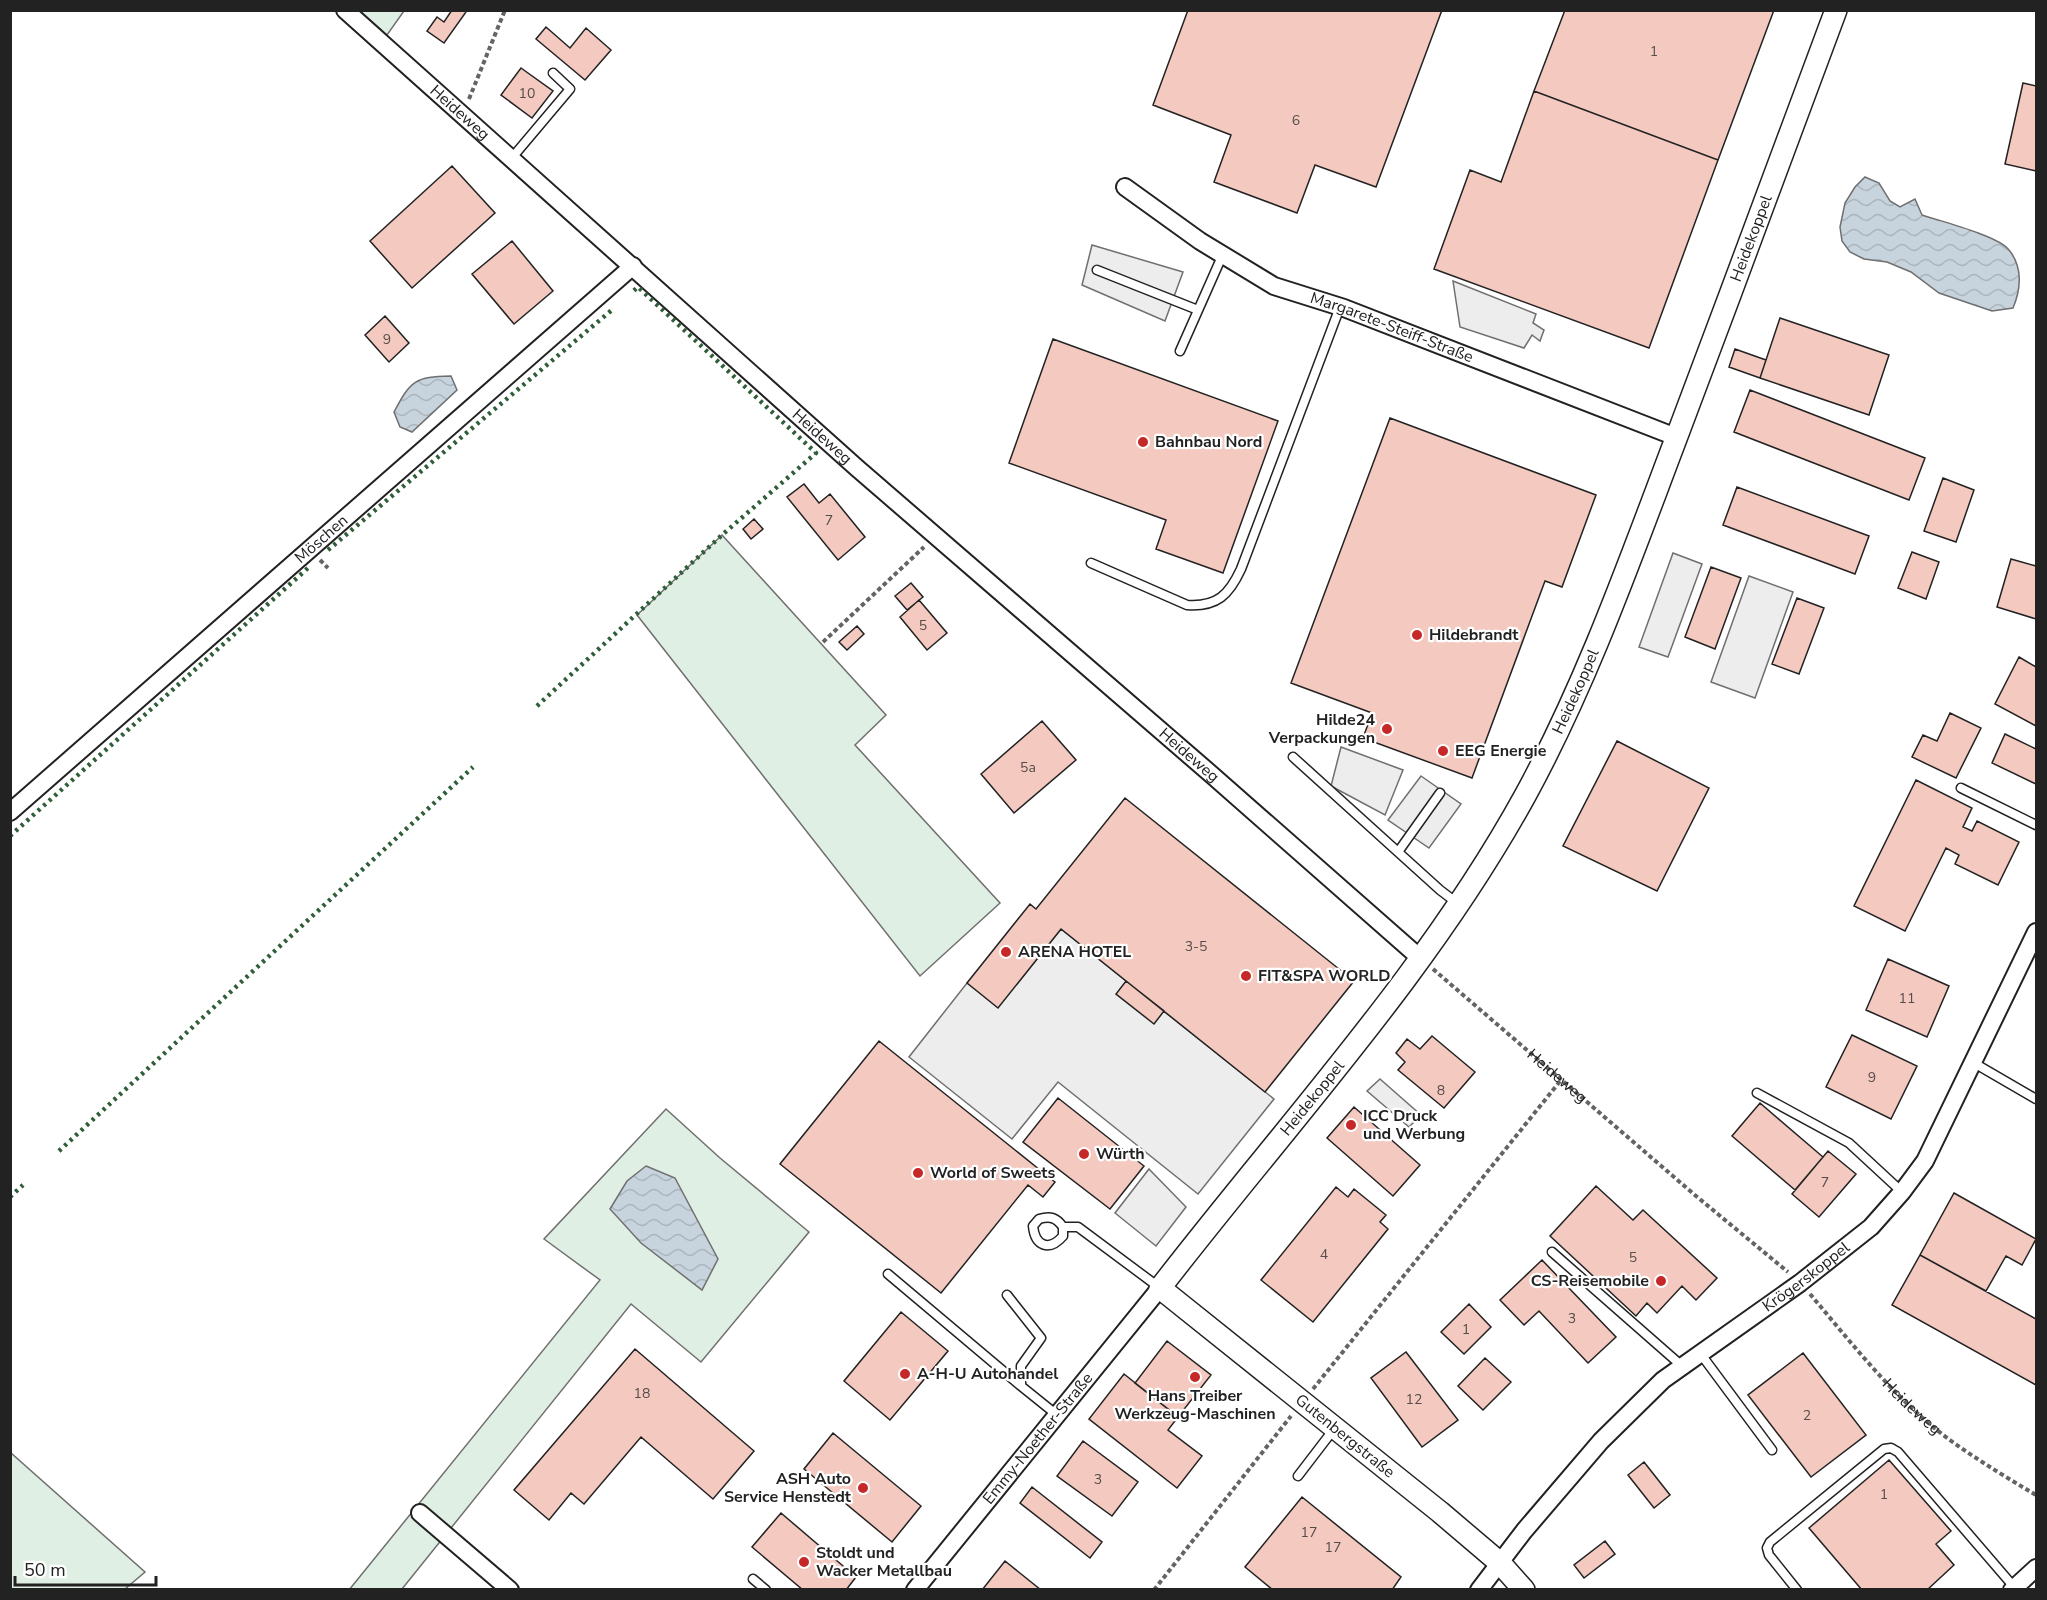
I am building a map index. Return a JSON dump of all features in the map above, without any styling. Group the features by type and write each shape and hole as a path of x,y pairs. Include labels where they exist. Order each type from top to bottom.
{"street":[{"name":"Heideweg","path":"345,10 935,536 1420,958"},
{"name":"Heidekoppel","path":"1160,1288 1332,1074 1420,958 1481,870 1527,792 1587,669 1836,10"},
{"name":"Margarete-Steiff-Straße","path":"1125,187 1223,254 1274,285 1340,307 1676,437"},
{"name":"Möschen","path":"10,812 633,267"},
{"name":"Krögerskoppel","path":"1479,1590 1524,1531 1601,1441 1663,1380 1800,1283 1871,1227 1902,1192 1925,1161 2037,932"},
{"name":"Gutenbergstraße","path":"1160,1288 1500,1563 1524,1590"},
{"name":"Emmy-Noether-Straße","path":"915,1590 1160,1288"},
{"path":"420,1513 510,1590"},
{"path":"2013,1588 2037,1568"}],"lane":[{"path":"511,159 570,89 553,73"},
{"path":"1180,351 1223,254"},
{"path":"1097,270 1198,310"},
{"path":"1091,563 1187,606 1216,602 1227,594 1241,569 1340,307"},
{"path":"1293,758 1440,890 1458,903"},
{"path":"1961,788 2037,825"},
{"path":"1398,852 1440,793"},
{"path":"1974,1063 2037,1099"},
{"path":"1756,1092 1849,1143 1902,1192"},
{"path":"1063,1227 1078,1227 1160,1288"},
{"path":"1552,1252 1682,1366"},
{"path":"888,1274 1057,1415"},
{"path":"1007,1295 1041,1338 1021,1366 1021,1386"},
{"path":"1700,1353 1772,1450"},
{"path":"1298,1476 1335,1428"},
{"path":"1797,1590 1769,1555 1767,1548 1770,1542 1884,1449 1891,1448 1898,1452 2013,1588"},
{"path":"753,1579 766,1590"}],"path":[{"path":"462,116 505,10"},
{"path":"823,642 935,536"},
{"name":"Heideweg","path":"1420,958 1695,1196 1800,1283 1866,1360 1907,1403 1953,1443 2037,1495"},
{"path":"1154,1590 1561,1080"}],"green space":[{"path":"360,11 404,11 387,35"},
{"path":"722,535 886,715 855,745 1000,903 920,976 637,615"},
{"path":"666,1109 720,1158 809,1232 701,1362 631,1304 402,1589 349,1590 600,1280 544,1239"},
{"path":"10,1453 145,1572 125,1589 11,1589"}],"shaded area":[{"path":"1092,245 1183,272 1165,321 1082,285"},
{"path":"1453,281 1536,314 1533,323 1544,330 1540,341 1532,335 1524,348 1460,327"},
{"path":"1673,553 1702,564 1668,657 1639,647"},
{"path":"1749,576 1793,592 1755,698 1711,682"},
{"path":"1341,747 1403,770 1385,815 1331,786"},
{"path":"1421,776 1461,804 1429,848 1388,820"},
{"path":"1061,929 1274,1099 1198,1194 1058,1082 1012,1139 909,1057 967,983 998,1007"},
{"path":"1380,1079 1421,1115 1409,1127 1367,1091"},
{"path":"1149,1169 1186,1207 1156,1246 1115,1213"}],"water":[{"path":"1865,177 1879,183 1890,201 1900,207 1915,199 1922,215 1982,234 1994,239 2009,250 2019,271 2018,293 2013,308 1992,311 1939,293 1911,272 1887,262 1864,259 1850,252 1842,241 1840,227 1845,203 1855,187"},
{"path":"451,376 457,390 412,432 400,427 394,412 405,393 415,382 422,379"},
{"path":"646,1166 675,1178 718,1259 702,1290 641,1243 610,1209 627,1181"}],"building":[{"path":"452,10 466,12 444,43 427,31 437,17 444,22"},
{"path":"1188,10 1442,10 1376,187 1315,165 1297,213 1214,182 1231,135 1153,105"},
{"path":"1565,10 1774,10 1718,160 1534,91"},
{"path":"546,27 570,48 586,28 611,50 585,80 536,39"},
{"path":"521,68 553,91 532,118 501,95"},
{"path":"2023,83 2036,86 2036,171 2005,164"},
{"path":"1534,91 1718,160 1649,348 1434,269 1470,170 1501,182"},
{"path":"452,166 495,213 412,288 370,241"},
{"path":"512,241 553,291 514,324 472,274"},
{"path":"385,316 409,343 389,362 365,335"},
{"path":"1780,318 1889,355 1869,415 1760,378"},
{"name":"Bahnbau Nord","path":"1053,339 1278,421 1223,573 1156,549 1166,520 1009,463"},
{"path":"1735,349 1766,360 1760,378 1729,367"},
{"path":"1750,390 1925,458 1909,500 1734,432"},
{"name":"Hildebrandt","path":"1390,418 1596,495 1562,587 1545,581 1472,778 1363,738 1372,713 1291,683"},
{"path":"1943,478 1974,490 1956,542 1924,531"},
{"path":"804,484 819,503 830,494 865,537 838,560 787,497"},
{"path":"1737,487 1869,536 1855,574 1723,525"},
{"path":"754,519 763,529 751,539 743,529"},
{"path":"1912,552 1939,562 1926,599 1898,588"},
{"path":"2011,559 2036,566 2036,619 1997,607"},
{"path":"1711,567 1741,578 1715,649 1685,637"},
{"path":"911,583 923,597 907,610 895,596"},
{"path":"1797,598 1824,608 1799,674 1772,664"},
{"path":"919,600 947,633 927,650 900,617"},
{"path":"857,626 864,634 847,650 839,642"},
{"path":"2019,657 2036,667 2036,726 1995,704"},
{"path":"1950,713 1981,728 1956,778 1912,757 1923,735 1937,741"},
{"path":"1042,721 1076,760 1014,813 981,774"},
{"path":"2005,734 2036,749 2036,784 1992,763"},
{"path":"1617,741 1709,788 1657,891 1563,846"},
{"path":"1916,780 1972,808 1963,827 1972,831 1977,821 2019,842 1998,885 1955,864 1959,855 1946,848 1905,931 1854,906"},
{"path":"1125,798 1354,981 1265,1092 1061,929 998,1008 967,983 1030,904 1036,909"},
{"path":"1888,959 1949,986 1927,1037 1866,1010"},
{"path":"1126,981 1164,1011 1154,1024 1116,994"},
{"path":"1852,1035 1917,1066 1891,1119 1826,1087"},
{"path":"1432,1036 1475,1072 1444,1108 1398,1070 1405,1062 1396,1053 1407,1039 1420,1049"},
{"name":"World of Sweets","path":"879,1041 1055,1182 1043,1197 1028,1185 941,1293 780,1164"},
{"name":"Würth","path":"1058,1098 1144,1166 1110,1209 1023,1142"},
{"path":"1760,1103 1823,1157 1795,1190 1732,1136"},
{"path":"1354,1107 1420,1165 1393,1196 1327,1138"},
{"path":"1828,1151 1856,1174 1819,1217 1792,1194"},
{"path":"1596,1186 1633,1220 1643,1210 1717,1278 1696,1300 1682,1286 1657,1313 1647,1303 1636,1316 1550,1236"},
{"path":"1336,1187 1348,1197 1354,1189 1386,1215 1380,1222 1388,1229 1313,1322 1261,1280"},
{"path":"1954,1193 2036,1239 2022,1265 2006,1256 1986,1291 1920,1255"},
{"path":"1920,1255 2036,1319 2036,1385 1892,1305"},
{"path":"1542,1260 1616,1337 1588,1363 1539,1311 1524,1325 1500,1300"},
{"path":"1469,1304 1491,1327 1464,1354 1441,1332"},
{"path":"901,1312 948,1351 890,1420 844,1381"},
{"path":"1167,1341 1211,1375 1178,1417 1135,1383"},
{"path":"635,1349 754,1451 713,1499 641,1437 584,1504 571,1493 549,1520 514,1490"},
{"path":"1406,1352 1458,1420 1422,1447 1371,1378"},
{"path":"1803,1353 1866,1435 1811,1477 1748,1395"},
{"path":"1485,1358 1511,1382 1483,1410 1458,1386"},
{"path":"1124,1374 1178,1417 1168,1430 1202,1456 1177,1488 1089,1419"},
{"name":"ASH Auto Service Henstedt","path":"833,1433 921,1506 892,1542 804,1469"},
{"path":"1083,1441 1138,1482 1112,1516 1057,1476"},
{"path":"1889,1460 1951,1531 1936,1544 1954,1565 1927,1590 1862,1590 1809,1528"},
{"path":"1644,1462 1670,1495 1654,1508 1628,1475"},
{"path":"1032,1487 1102,1542 1090,1558 1020,1503"},
{"path":"1302,1497 1401,1577 1392,1590 1273,1590 1245,1567"},
{"name":"Stoldt und Wacker Metallbau","path":"781,1513 856,1577 846,1590 803,1590 752,1547"},
{"path":"1605,1541 1615,1554 1584,1578 1574,1565"},
{"path":"1005,1561 1041,1590 982,1590"}],"hedge":[{"path":"537,706 722,535 816,453 638,287 631,293"},
{"path":"328,550 613,309"},
{"path":"10,836 308,568"},
{"path":"59,1151 473,767"},
{"path":"10,1197 23,1185"}],"place":[{"name":"Bahnbau Nord","path":"1143,442"},
{"name":"Hildebrandt","path":"1417,635"},
{"name":"Hilde24 Verpackungen","path":"1387,729"},
{"name":"EEG Energie","path":"1443,751"},
{"name":"ARENA HOTEL","path":"1006,952"},
{"name":"FIT&SPA WORLD","path":"1246,976"},
{"name":"ICC Druck und Werbung","path":"1351,1125"},
{"name":"Würth","path":"1084,1154"},
{"name":"World of Sweets","path":"918,1173"},
{"name":"CS-Reisemobile","path":"1661,1281"},
{"name":"A-H-U Autohandel","path":"905,1374"},
{"name":"Hans Treiber Werkzeug-Maschinen","path":"1195,1377"},
{"name":"ASH Auto Service Henstedt","path":"863,1488"},
{"name":"Stoldt und Wacker Metallbau","path":"804,1562"}]}
